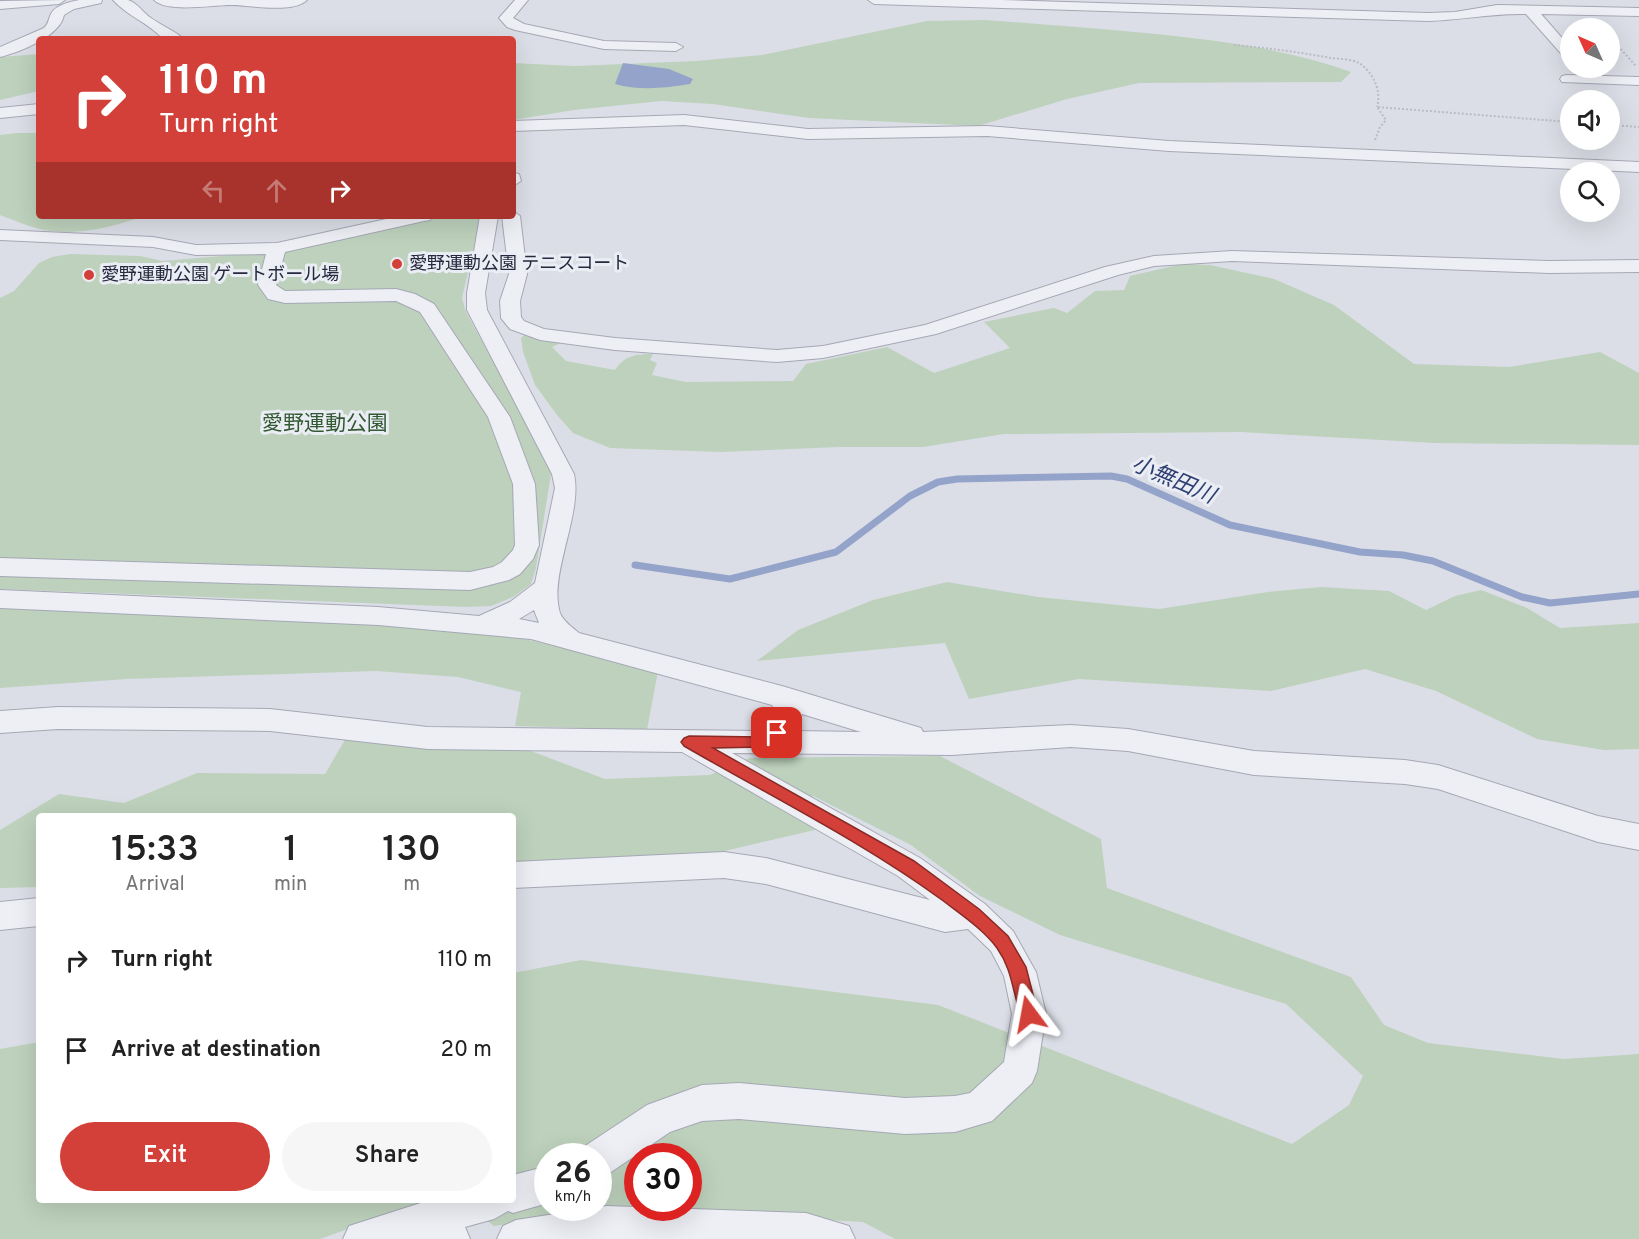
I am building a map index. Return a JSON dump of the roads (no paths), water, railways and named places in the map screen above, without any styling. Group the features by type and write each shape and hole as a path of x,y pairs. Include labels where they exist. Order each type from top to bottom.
{"street":[{"path":"0,5 59,0"},
{"path":"0,53 53,28 58,13 63,9 94,0"},
{"path":"119,0 138,12 146,21 161,28 168,36"},
{"path":"160,0 182,3 232,1 269,5 301,0"},
{"path":"522,0 506,18 512,24 520,27 604,45 676,47"},
{"path":"874,0 1057,3 1428,16 1455,16 1497,9 1639,12"},
{"path":"1625,0 1639,12"},
{"path":"1529,9 1560,44"},
{"path":"1567,79 1639,81"},
{"path":"0,113 36,109"},
{"path":"516,126 684,120 808,134 987,132 1169,146 1639,166"},
{"path":"0,235 153,242 196,250 277,248 410,219"},
{"path":"488,219 476,293 477,310 563,474 566,488 547,586 546,610 552,622 570,640"},
{"path":"511,219 518,274 510,310 511,318 517,325 540,334 615,344 777,356 823,352 929,330 1112,271 1154,261 1232,256 1549,267 1639,266"},
{"path":"0,567 470,581 500,574 518,562 527,545 524,484 499,417 427,308 408,298 396,295 298,298 275,295 267,285 277,248"},
{"path":"480,625 518,610 547,586"},
{"path":"0,599 378,616 531,630 783,697 908,735 952,744"},
{"path":"765,743 785,722 789,711 783,697"},
{"path":"0,722 58,718 270,720 428,738 765,743 952,744 1071,736 1128,740 1254,763 1405,772 1460,783 1598,829 1639,837"},
{"path":"612,1150 660,1118 702,1103 739,1101 905,1116 955,1114 979,1108 1020,1071 1029,1014 1020,972 1002,941 974,914 909,867 689,742"},
{"path":"516,875 724,865 766,871 945,918 974,914"},
{"path":"0,916 36,912"},
{"path":"516,1193 534,1188"},
{"path":"362,1239 484,1203"},
{"path":"417,1223 436,1234 451,1239"},
{"path":"516,1239 606,1225 806,1232 836,1239"}],"water":[{"path":"623,63 669,69 693,79 690,84 662,88 633,88 615,84"}],"waterway":[{"name":"小無田川","path":"635,565 730,579 836,552 910,496 938,482 957,479 1111,476 1127,479 1230,525 1360,552 1403,555 1433,561 1522,597 1550,603 1639,594"}],"place":[{"name":"愛野運動公園 テニスコート","path":"397,264"},
{"name":"愛野運動公園 ゲートボール場","path":"89,275"}],"park label":[{"name":"愛野運動公園","path":"325,424"}]}
